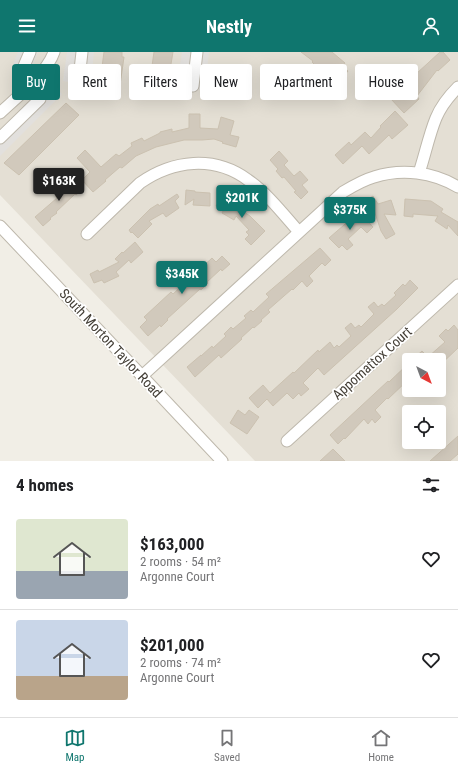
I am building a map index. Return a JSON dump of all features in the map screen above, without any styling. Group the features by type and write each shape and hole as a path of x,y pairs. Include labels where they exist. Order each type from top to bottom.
{"street":[{"path":"25,64 30,52"},
{"path":"48,64 54,52"},
{"path":"81,64 82,52"},
{"path":"193,86 197,52"},
{"path":"419,173 436,118 441,108 458,87"},
{"path":"0,113 14,100"},
{"path":"0,138 39,100"},
{"path":"86,234 140,183 149,177 157,172 169,168 194,163 216,165 241,175 260,189 299,232"},
{"path":"142,376 343,192 358,183 389,173 403,172 430,175 458,187"},
{"name":"South Morton Taylor Road","path":"0,226 222,461"},
{"name":"Appomattox Court","path":"287,441 458,285"}],"shaded area":[{"path":"0,52 458,52 458,461 255,461 0,195"},
{"path":"18,52 38,52 33,64 13,64"},
{"path":"67,52 94,52 93,64 68,64 68,82 63,81"},
{"path":"182,52 209,52 208,64 200,64 200,90 192,91 192,64 180,64"},
{"path":"30,100 56,100 0,156 0,130"}],"building":[{"path":"104,52 122,52 122,57 124,57 121,78 121,64 102,64"},
{"path":"154,52 173,52 171,64 152,64"},
{"path":"301,52 332,52 345,63 314,64 312,62 313,61"},
{"path":"440,52 443,52 450,60 438,71 437,70 418,95 418,72"},
{"path":"392,100 418,100 404,113"},
{"path":"66,103 79,115 19,175 4,163"},
{"path":"395,111 408,125 392,139 389,135 369,154 362,146 343,164 335,155 349,142 351,145 365,132 371,138 381,127 380,126"},
{"path":"189,114 200,114 200,128 218,129 221,117 234,121 230,135 239,137 236,147 214,139 184,140 156,147 136,156 122,168 120,167 93,192 82,180 90,172 77,158 85,150 101,167 116,154 119,156 132,146 131,143 142,138 144,141 160,132 172,129 172,132 189,128"},
{"path":"279,151 288,161 284,165 294,176 300,171 308,180 302,185 308,192 301,199 294,192 296,191 284,177 282,178 276,171 278,169 270,160"},
{"path":"64,180 70,187 76,182 83,189 76,195 75,194 43,226 35,217 57,198 55,196 62,189 58,186"},
{"path":"186,190 210,193 210,206 193,205 194,199 185,205"},
{"path":"177,194 179,197 175,201 179,208 166,217 163,213 149,221 152,224 138,238 132,232 131,233 129,230 150,209 158,204 159,206"},
{"path":"224,194 232,199 230,203 250,216 265,231 251,245 245,239 249,235 246,232 249,230 236,216 234,220 222,213 226,206 216,206"},
{"path":"373,196 378,204 391,200 396,215 384,214 395,234 386,239 381,231 370,198"},
{"path":"405,199 431,201 443,209 441,212 458,222 458,236 448,225 447,229 435,221 438,216 413,214 413,217 404,216"},
{"path":"359,212 373,227 367,233 361,227 348,239 353,245 347,250 342,245 339,248 329,238"},
{"path":"135,242 143,252 131,263 129,260 116,272 119,276 104,283 102,280 94,283 90,274 98,270 99,272 119,262 115,259"},
{"path":"320,248 331,260 325,266 322,263 309,276 313,281 307,287 302,281 293,290 292,289 268,310 270,312 261,320 262,321 254,328 253,327 221,358 219,355 195,377 187,367 212,346 213,348 226,336 224,334 231,327 233,329 246,318 244,316 251,310 253,312 269,297 266,294"},
{"path":"222,256 230,264 222,271 221,269 201,290 200,289 167,319 168,320 161,327 160,325 148,336 140,327 147,320 144,317 171,292 173,294 212,258 216,262"},
{"path":"410,280 418,288 324,375 318,368 303,383 309,389 301,396 299,393 293,399 287,393 273,406 267,399 258,408 249,398 263,385 270,393 318,350 319,352 330,342 334,348 337,345 339,347 351,336 345,328 351,323 355,328 359,325 361,327 374,314 368,307 374,302 378,307 382,304 384,306 396,295 394,293 403,284 405,286"},
{"path":"454,325 458,330 458,348 446,359 446,353 433,353 445,342 439,336 446,329 448,331"},
{"path":"402,370 402,386 375,410 381,417 375,423 372,419 368,424 364,419 345,439 344,438 338,444 330,435 388,381 389,382"},
{"path":"238,410 245,415 249,410 259,417 247,434 230,423"},
{"path":"458,436 458,454 450,461 430,461 443,449 446,449 446,447"},
{"path":"333,449 345,461 320,461"}]}
